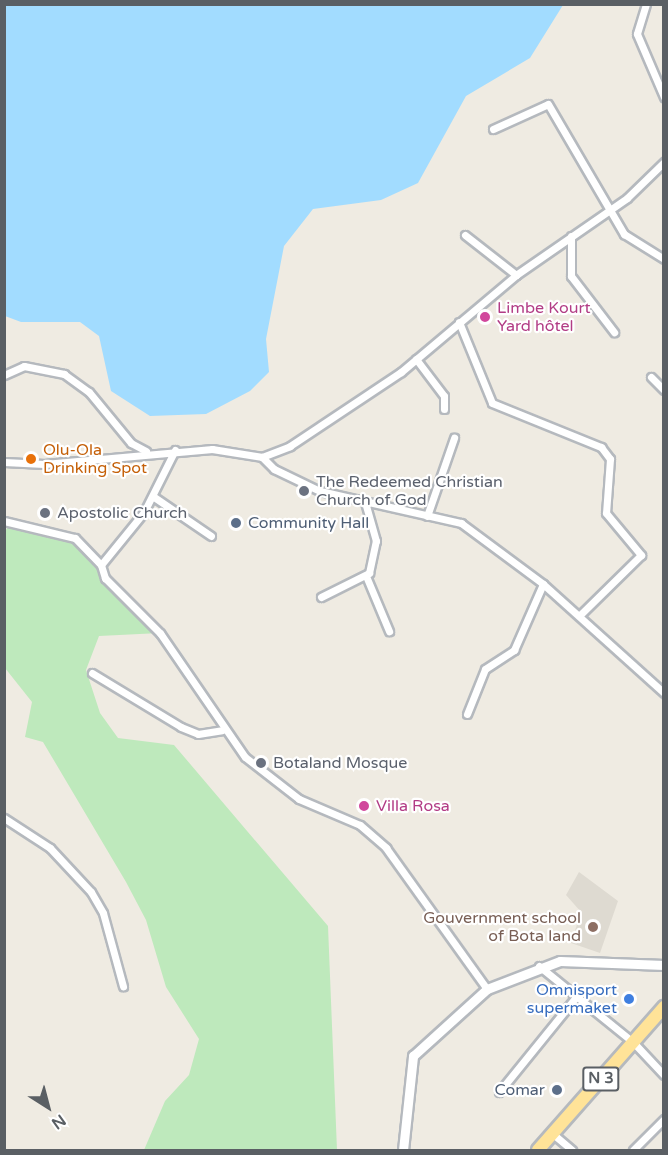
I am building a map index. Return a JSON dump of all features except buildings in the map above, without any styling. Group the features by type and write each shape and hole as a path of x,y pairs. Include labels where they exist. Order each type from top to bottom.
{"highway":[{"name":"N 3","path":"538,1150 663,1007"}],"street":[{"path":"646,4 637,34 663,97"},
{"path":"493,129 548,104 608,213 634,243 663,259"},
{"path":"262,457 305,437 416,359 516,274 608,213 663,162"},
{"path":"465,235 516,274"},
{"path":"571,236 571,276 614,332"},
{"path":"459,322 492,403 601,447 610,459 606,513 641,555 580,615"},
{"path":"416,359 444,396 444,409"},
{"path":"4,375 24,366 64,374 89,393 131,443 148,452"},
{"path":"651,377 663,390"},
{"path":"427,516 454,438"},
{"path":"101,565 154,497 175,450"},
{"path":"4,462 44,464 148,452 227,450 262,457 303,484 365,502 461,523 543,584 580,615 663,693"},
{"path":"154,497 211,536"},
{"path":"365,502 376,541 366,576 389,631"},
{"path":"4,521 75,538 101,565 111,587 160,633 222,730 284,789 360,825 386,848 487,988"},
{"path":"321,597 366,576"},
{"path":"467,714 485,669 514,650 543,584"},
{"path":"92,673 181,727 198,734 222,730"},
{"path":"4,819 50,848 91,892 103,913 123,986"},
{"path":"403,1150 413,1056 487,988 539,966 577,960 663,965"},
{"path":"539,966 575,998 633,1042 663,1075"},
{"path":"499,1092 575,998"},
{"path":"633,1150 663,1119"},
{"path":"553,1134 572,1150"}],"shaded area":[{"name":"Gouvernment school of Bota land","path":"579,872 618,901 600,953 571,943 581,912 566,895"}],"green space":[{"path":"11,522 75,538 117,595 160,633 99,636 86,670 100,713 118,738 174,745 328,926 337,1150 144,1150 165,1101 189,1075 199,1039 166,987 146,920 126,882 43,742 25,737 32,702 5,668 4,533"}],"water":[{"path":"5,4 563,5 530,58 466,96 418,183 381,200 313,209 284,246 266,339 269,372 250,391 206,414 150,416 111,391 99,336 80,322 21,322 5,316"}],"place":[{"name":"Limbe Kourt Yard hôtel","path":"485,317"},
{"name":"Olu-Ola Drinking Spot","path":"31,459"},
{"name":"The Redeemed Christian Church of God","path":"304,491"},
{"name":"Apostolic Church","path":"45,513"},
{"name":"Community Hall","path":"236,523"},
{"name":"Botaland Mosque","path":"261,763"},
{"name":"Villa Rosa","path":"364,806"},
{"name":"Gouvernment school of Bota land","path":"593,927"},
{"name":"Omnisport supermaket","path":"629,999"},
{"name":"Comar","path":"557,1090"}]}
